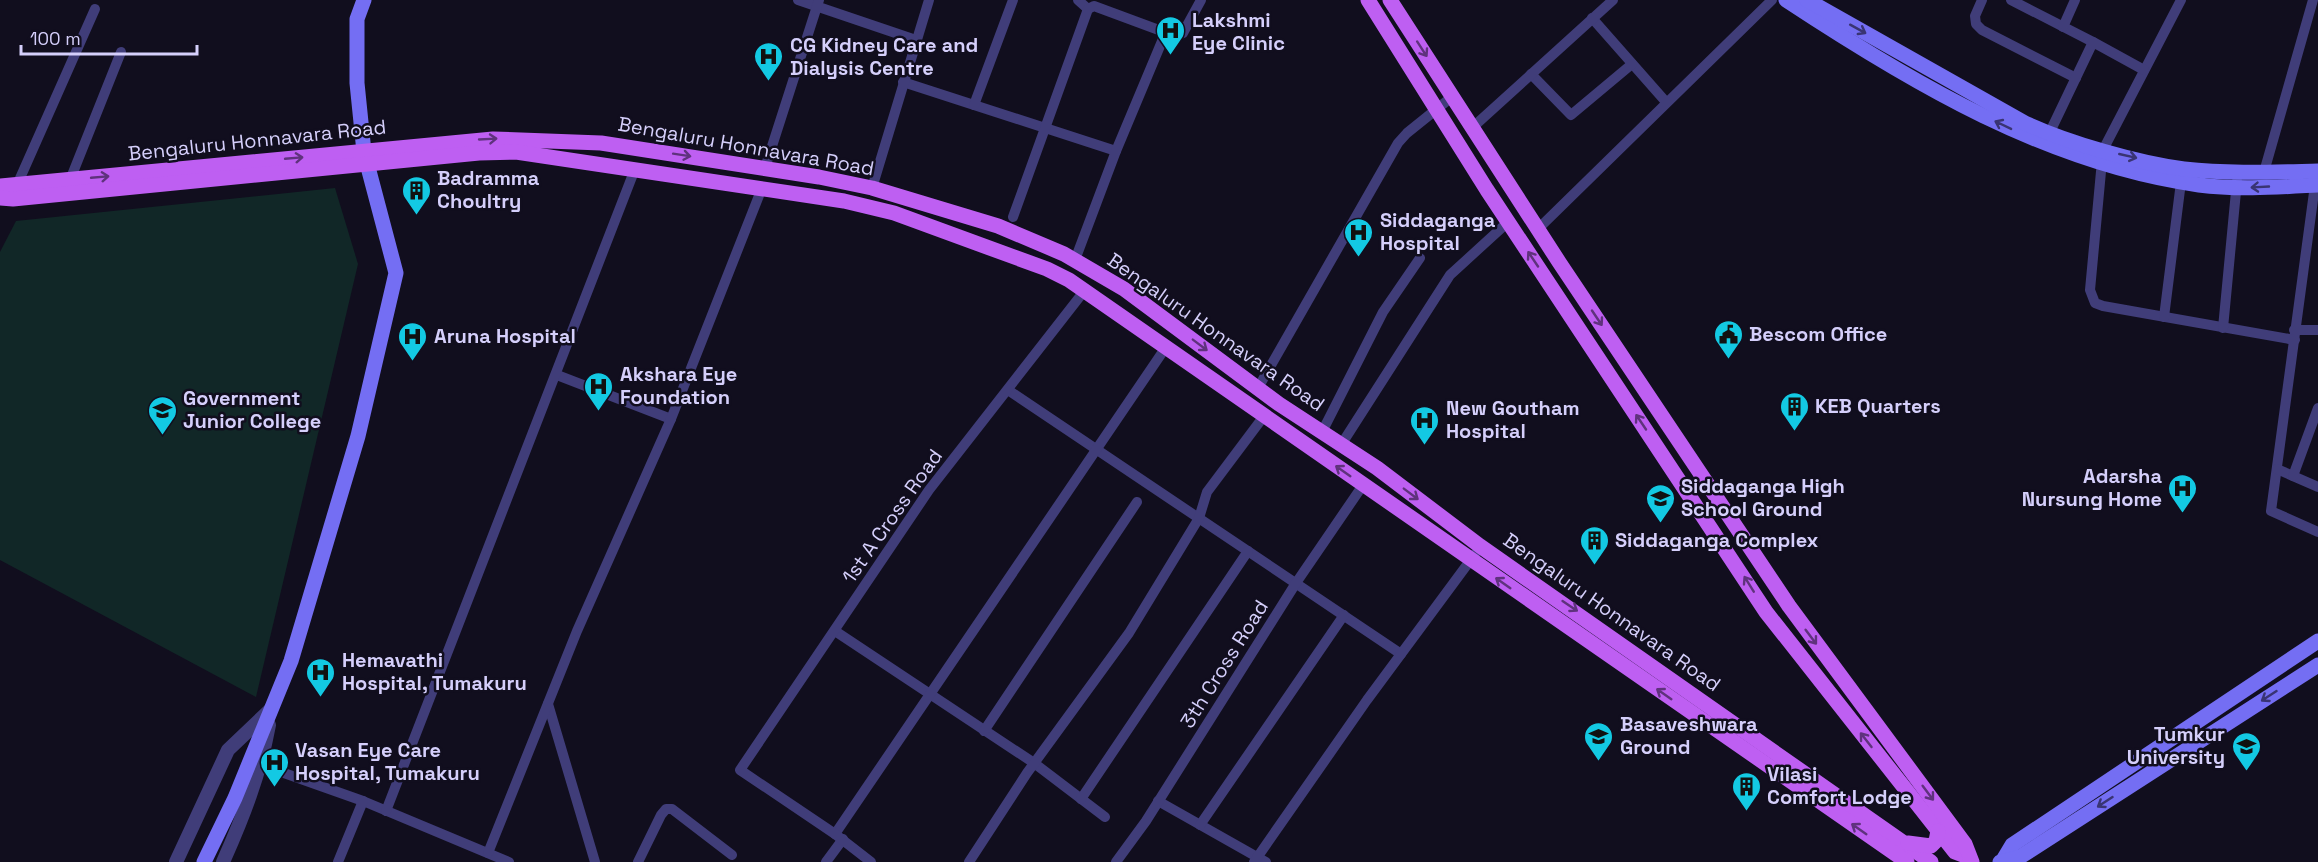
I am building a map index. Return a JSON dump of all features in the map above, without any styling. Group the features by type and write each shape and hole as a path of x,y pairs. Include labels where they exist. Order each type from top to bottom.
{"main road":[{"path":"204,862 256,763 271,709 291,661 327,547 360,426 396,273 366,158 357,83 357,19 364,0"},
{"path":"1368,0 1508,222 1766,612 1955,852 1970,859"},
{"path":"1390,0 1789,606 1965,844 1970,859"},
{"path":"1786,0 1857,44 1976,112 2039,141 2102,156 2182,169 2264,172 2317,180"},
{"path":"1807,0 2025,123 2102,156 2181,182 2237,188 2317,180"},
{"name":"Bengaluru Honnavara Road","path":"0,198 13,199 366,158 493,139 601,143 765,168 872,189 998,226 1075,260 1124,289 1258,388 1480,546 1573,608 1931,862"},
{"name":"Bengaluru Honnavara Road","path":"0,186 366,158 516,152 844,201 894,213 1047,268 1086,290 1470,560 1907,862"},
{"path":"2001,861 2012,845 2318,641"},
{"path":"2001,861 2020,857 2318,665"},
{"path":"1902,842 1930,846 1936,841 1938,831"}],"street":[{"path":"798,0 818,3 916,40"},
{"path":"872,189 929,0"},
{"path":"974,105 1013,0"},
{"path":"1078,0 1088,9"},
{"path":"1013,217 1088,9 1094,6 1175,36 1183,33 1201,0"},
{"path":"1473,127 1613,0"},
{"path":"1539,228 1665,102 1772,0"},
{"path":"1982,0 1975,16 1976,24 1982,30 2076,78"},
{"path":"2011,0 2144,70"},
{"path":"2063,27 2075,0"},
{"path":"2181,0 2102,156 2090,290 2095,303 2223,328 2294,335 2318,330"},
{"path":"2264,172 2313,0"},
{"path":"765,168 818,3"},
{"path":"17,185 95,9"},
{"path":"1592,18 1665,102"},
{"path":"1075,260 1116,151 1165,34"},
{"path":"2049,134 2093,42"},
{"path":"70,180 121,52"},
{"path":"1531,74 1571,115 1632,64"},
{"path":"903,82 1116,151"},
{"path":"1258,388 1398,143 1453,96"},
{"path":"386,811 635,169"},
{"path":"2223,328 2238,172"},
{"path":"2317,180 2271,511 2318,531"},
{"path":"2164,317 2181,182"},
{"path":"223,862 247,809 256,763 363,801 498,859 548,704 671,419 762,188"},
{"path":"1341,445 1450,274 1508,222"},
{"path":"1322,432 1383,312 1420,258"},
{"name":"1st A Cross Road","path":"839,837 740,770 930,490 1086,290"},
{"path":"826,862 839,837 930,696 1166,347"},
{"path":"557,375 671,419"},
{"path":"1008,390 1401,654"},
{"path":"2293,476 2318,408"},
{"path":"969,862 1034,763 1129,633 1199,518 1208,492 1264,416"},
{"path":"2277,469 2318,487"},
{"name":"3th Cross Road","path":"1116,862 1158,801 1296,583 1363,485"},
{"path":"984,731 1137,502"},
{"path":"1158,801 1260,860 1401,654 1480,546"},
{"path":"1081,799 1248,551"},
{"path":"1200,825 1344,615"},
{"path":"835,631 1034,763 1105,818"},
{"path":"548,704 596,862"},
{"path":"176,862 228,750 271,709"},
{"path":"338,862 363,801"},
{"path":"638,862 666,809 672,809 732,855"},
{"path":"839,837 871,862"}],"green space":[{"name":"Government Junior College","path":"335,188 358,264 256,697 0,560 0,252 16,221"}],"place":[{"name":"Lakshmi Eye Clinic","path":"1171,56"},
{"name":"CG Kidney Care and Dialysis Centre","path":"769,82"},
{"name":"Badramma Choultry","path":"416,216"},
{"name":"Siddaganga Hospital","path":"1359,258"},
{"name":"Bescom Office","path":"1728,360"},
{"name":"Aruna Hospital","path":"413,362"},
{"name":"Akshara Eye Foundation","path":"599,412"},
{"name":"KEB Quarters","path":"1794,432"},
{"name":"Government Junior College","path":"162,436"},
{"name":"New Goutham Hospital","path":"1425,446"},
{"name":"Adarsha Nursung Home","path":"2183,514"},
{"name":"Siddaganga High School Ground","path":"1660,524"},
{"name":"Siddaganga Complex","path":"1594,566"},
{"name":"Hemavathi Hospital, Tumakuru","path":"321,698"},
{"name":"Basaveshwara Ground","path":"1599,762"},
{"name":"Tumkur University","path":"2246,772"},
{"name":"Vasan Eye Care Hospital, Tumakuru","path":"274,788"},
{"name":"Vilasi Comfort Lodge","path":"1746,812"}]}
